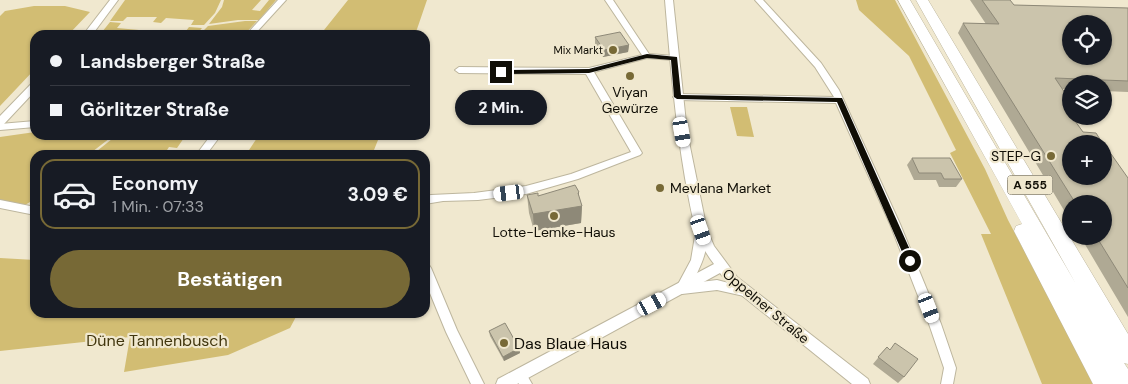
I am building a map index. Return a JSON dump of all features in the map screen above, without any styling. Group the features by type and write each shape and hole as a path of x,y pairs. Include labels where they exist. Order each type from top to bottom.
{"highway":[{"name":"A 555","path":"904,0 1125,384"},
{"name":"A 555","path":"922,0 1128,354"},
{"path":"930,46 931,56 1105,384"},
{"path":"1081,310 1087,328 1118,384"}],"street":[{"path":"91,30 114,0"},
{"path":"255,30 282,0"},
{"path":"609,0 647,56"},
{"name":"Oppelner Straße","path":"669,0 677,97 689,174 701,230 709,249 720,267 744,291 863,384"},
{"path":"759,0 818,65 830,81 895,224 938,332 950,368 947,384"},
{"path":"459,70 589,71 647,56 674,58"},
{"path":"430,199 509,193 551,184 582,176 637,154 589,71"},
{"path":"0,122 30,91"},
{"path":"677,97 839,100"},
{"path":"0,127 30,124"},
{"path":"0,204 30,210"},
{"path":"682,289 697,262 701,249 701,230"},
{"path":"503,384 523,379 720,267"},
{"path":"430,280 448,323 478,384"},
{"path":"682,289 717,286 744,291"}],"green space":[{"path":"125,0 221,0 215,13 204,25 191,25 194,20 166,18 161,23 153,22 157,17 127,17 123,21 110,21"},
{"path":"224,0 261,0 252,10 260,11 269,0 276,0 259,20 238,20 209,24 222,7"},
{"path":"348,0 427,0 417,30 324,30"},
{"path":"856,0 895,0 985,169 1008,220 1094,384 1042,384 981,234 991,234 950,153 956,150 909,56 859,10"},
{"path":"34,6 65,6 90,12 73,30 30,30 30,74 0,106 0,16 5,11"},
{"path":"257,21 249,30 204,30 208,26"},
{"path":"110,22 121,23 117,28 139,30 104,30"},
{"path":"189,27 202,28 200,30 187,30"},
{"path":"730,107 747,107 754,137 737,136"},
{"path":"30,133 30,140 108,140 94,150 30,150 30,202 25,205 0,200 0,137"},
{"path":"111,140 183,140 177,148 169,147 167,150 98,150"},
{"path":"256,140 378,140 374,150 249,150"},
{"name":"Düne Tannenbusch","path":"0,258 30,260 30,318 295,318 290,328 228,355 124,372 130,337 0,351"}],"building":[{"name":"STEP-G","path":"982,0 1010,0 1014,5 1128,8 1128,81 1112,80 1112,75 1062,75 1062,78 1055,78 1062,88 1062,125 1078,125 1083,132 1096,133 1097,135 1062,135 1062,182 963,23 999,24"},
{"path":"620,32 629,45 604,50 595,37"},
{"name":"STEP-G","path":"1112,155 1128,178 1128,288 1102,245 1112,245 1112,195 1070,195 1064,185 1112,185"},
{"path":"912,158 950,158 962,179 944,179 941,173 919,173"},
{"path":"575,185 579,192 582,206 533,214 527,195 538,193 538,196"},
{"name":"Das Blaue Haus","path":"505,323 519,348 503,357 489,331"},
{"path":"895,343 918,359 904,377 878,357 887,347 890,350"}],"place":[{"name":"Mix Markt","path":"613,50"},
{"name":"Viyan Gewürze","path":"630,76"},
{"name":"STEP-G","path":"1051,156"},
{"name":"Mevlana Market","path":"660,188"},
{"name":"Lotte-Lemke-Haus","path":"554,216"},
{"name":"Das Blaue Haus","path":"504,343"}],"route":[{"path":"501,72 589,71 647,56 674,58 677,97 839,100 876,180 910,261"}]}
